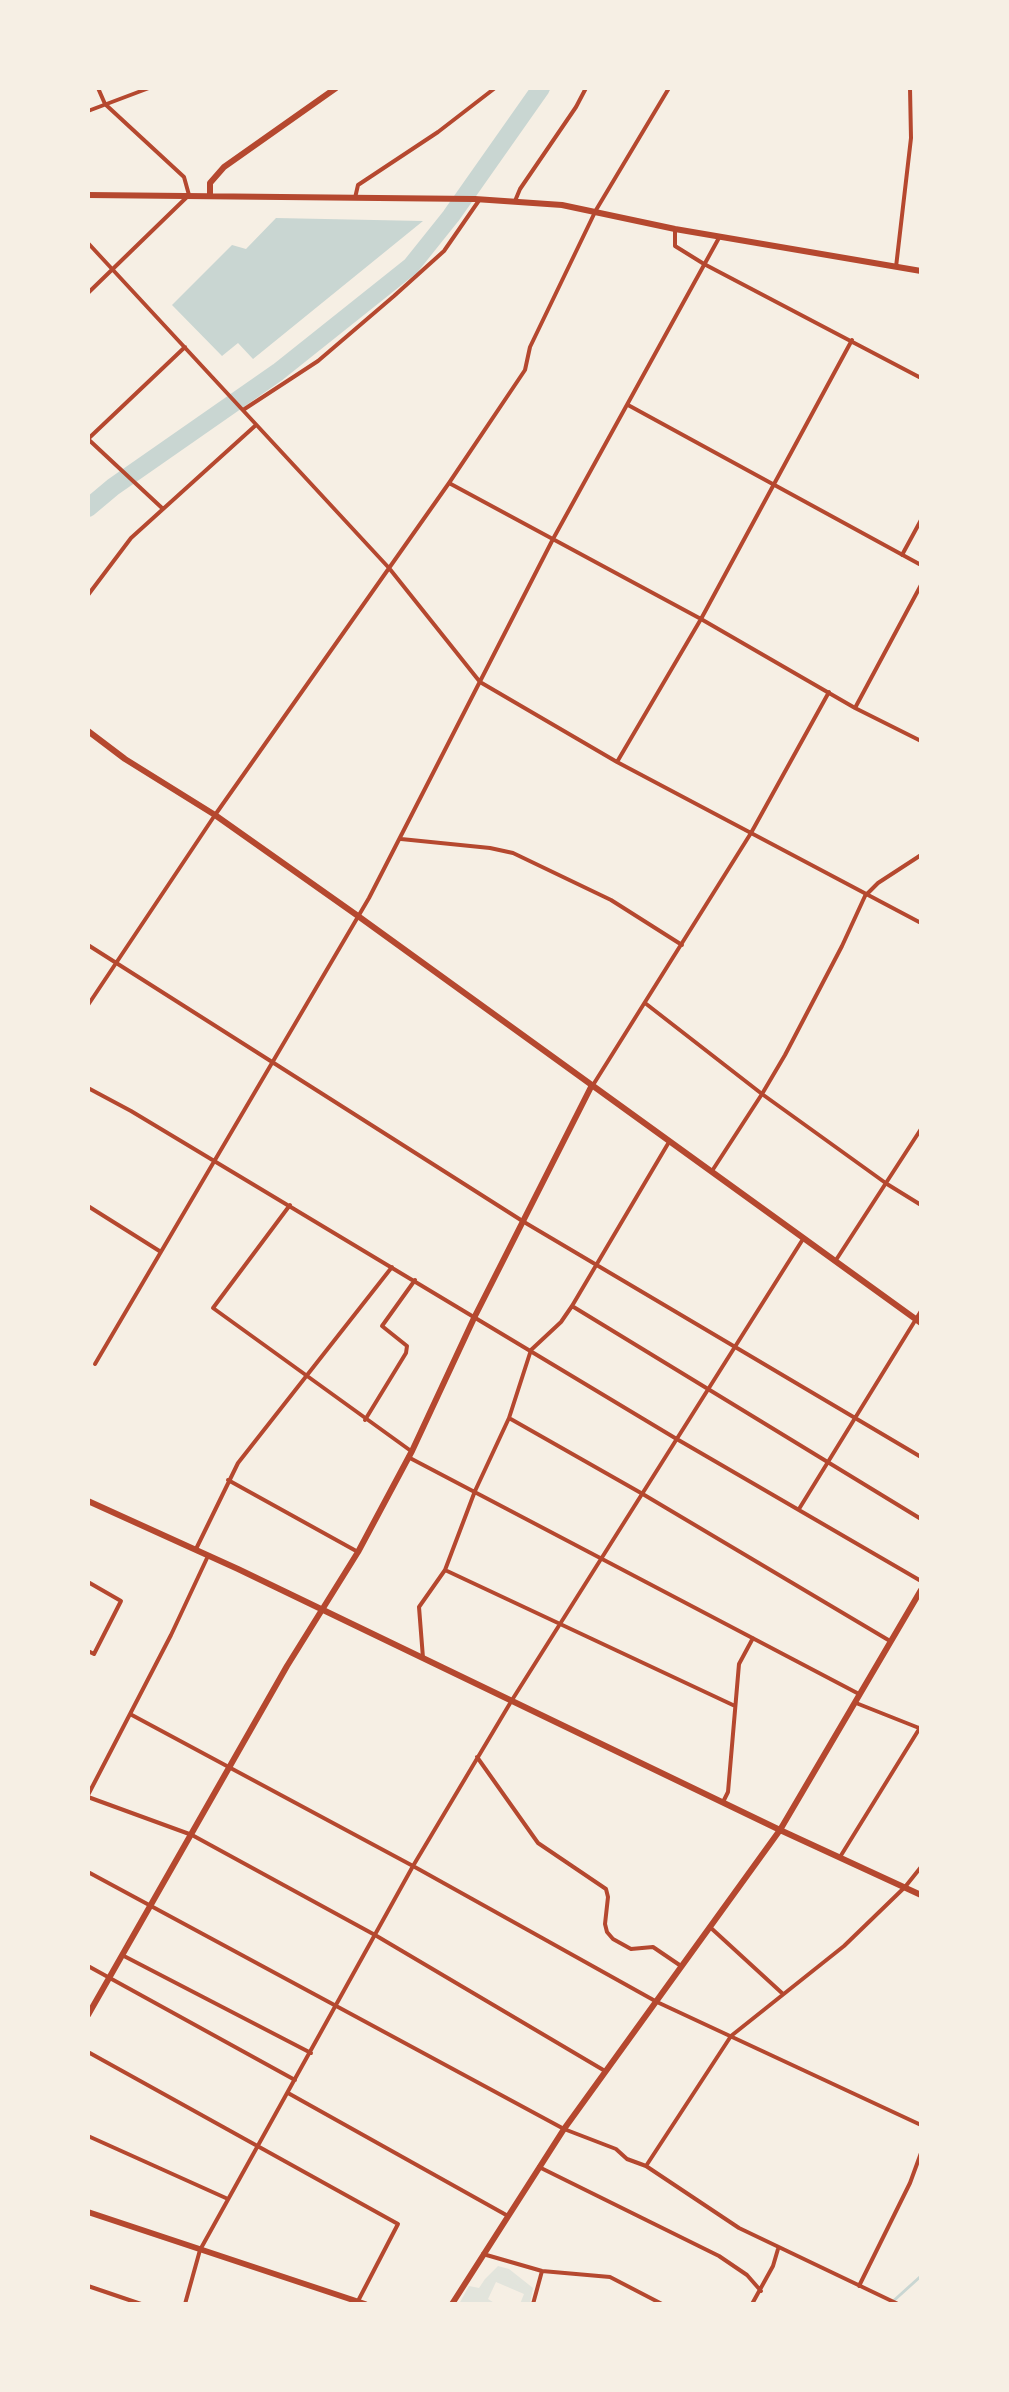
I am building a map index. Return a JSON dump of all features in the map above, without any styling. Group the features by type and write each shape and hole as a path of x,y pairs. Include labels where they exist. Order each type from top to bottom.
{"street":[{"path":"98,88 105,104 184,177 189,195"},
{"path":"88,111 149,88"},
{"path":"210,195 210,183 224,167 336,88"},
{"path":"355,198 358,185 438,132 495,88"},
{"path":"515,201 586,88"},
{"path":"88,1005 215,815 525,370 530,347 596,210 669,88"},
{"path":"896,267 911,138 910,88"},
{"path":"88,195 515,201 596,210 675,229 921,271"},
{"path":"88,293 189,195"},
{"path":"243,410 318,361 404,287 444,251 478,199"},
{"path":"675,229 675,246 704,264 921,378"},
{"path":"95,1364 401,839 553,539 720,236"},
{"path":"88,243 389,568 480,682 617,762 921,923"},
{"path":"617,762 701,619 852,340"},
{"path":"163,509 88,439 185,347"},
{"path":"628,404 921,565"},
{"path":"88,595 131,538 256,425"},
{"path":"449,483 490,502 855,708 921,741"},
{"path":"902,555 921,520"},
{"path":"855,708 921,585"},
{"path":"88,2015 229,1768 358,1552 410,1454 475,1316 591,1087 683,946 751,833 829,692"},
{"path":"88,731 125,759 215,815 358,916 918,1321"},
{"path":"401,839 513,853 611,900 683,946"},
{"path":"712,1171 762,1094 835,960 865,896 878,883 921,855"},
{"path":"88,945 524,1222 921,1457"},
{"path":"645,1003 762,1094 921,1205"},
{"path":"88,1088 921,1581"},
{"path":"836,1260 921,1129"},
{"path":"423,1658 419,1607 445,1570 475,1491 509,1418 531,1350 561,1322 572,1306 669,1142"},
{"path":"290,1205 213,1308 410,1454 859,1694"},
{"path":"88,1206 161,1252"},
{"path":"185,2304 200,2250 413,1866 512,1700 804,1237"},
{"path":"196,1550 228,1480 305,1375 392,1267"},
{"path":"365,1420 406,1353 407,1346 382,1326 415,1280"},
{"path":"572,1306 921,1519"},
{"path":"799,1509 918,1321 921,1311"},
{"path":"509,1418 890,1642"},
{"path":"228,1480 358,1552"},
{"path":"88,1501 921,1895"},
{"path":"208,1556 88,1796 192,1835 375,1935 607,2072"},
{"path":"445,1570 735,1706"},
{"path":"88,1582 121,1601 94,1654 88,1651"},
{"path":"452,2304 564,2129 780,1830 921,1590"},
{"path":"723,1802 728,1792 739,1664 753,1637"},
{"path":"840,1857 920,1728 856,1703"},
{"path":"130,1714 657,2002 921,2125"},
{"path":"477,1757 538,1843 606,1889 605,1924 613,1939 631,1949 653,1947 683,1968"},
{"path":"646,2166 731,2036 844,1946 905,1887 921,1867"},
{"path":"88,1872 564,2129 616,2149 627,2159 646,2166 739,2228 778,2249 898,2304"},
{"path":"711,1928 783,1994"},
{"path":"122,1955 311,2053"},
{"path":"88,1966 295,2080"},
{"path":"88,2052 398,2224 362,2303 88,2212"},
{"path":"288,2093 508,2216"},
{"path":"88,2136 228,2200"},
{"path":"859,2286 909,2186 921,2153"},
{"path":"539,2167 719,2256 747,2275 761,2291"},
{"path":"752,2304 761,2291 778,2249"},
{"path":"483,2254 542,2271 610,2277 662,2304"},
{"path":"533,2304 542,2271"},
{"path":"88,2286 141,2304"}],"shaded area":[{"path":"276,218 423,221 253,359 238,343 222,356 172,305 232,245 246,249"},
{"path":"498,2266 509,2269 533,2288 530,2304 520,2304 524,2294 496,2282 488,2299 496,2304 459,2304 469,2286 479,2288"}],"waterway":[{"path":"88,508 113,487 278,372 411,266 451,216 541,88"},
{"path":"890,2304 921,2276"}]}
